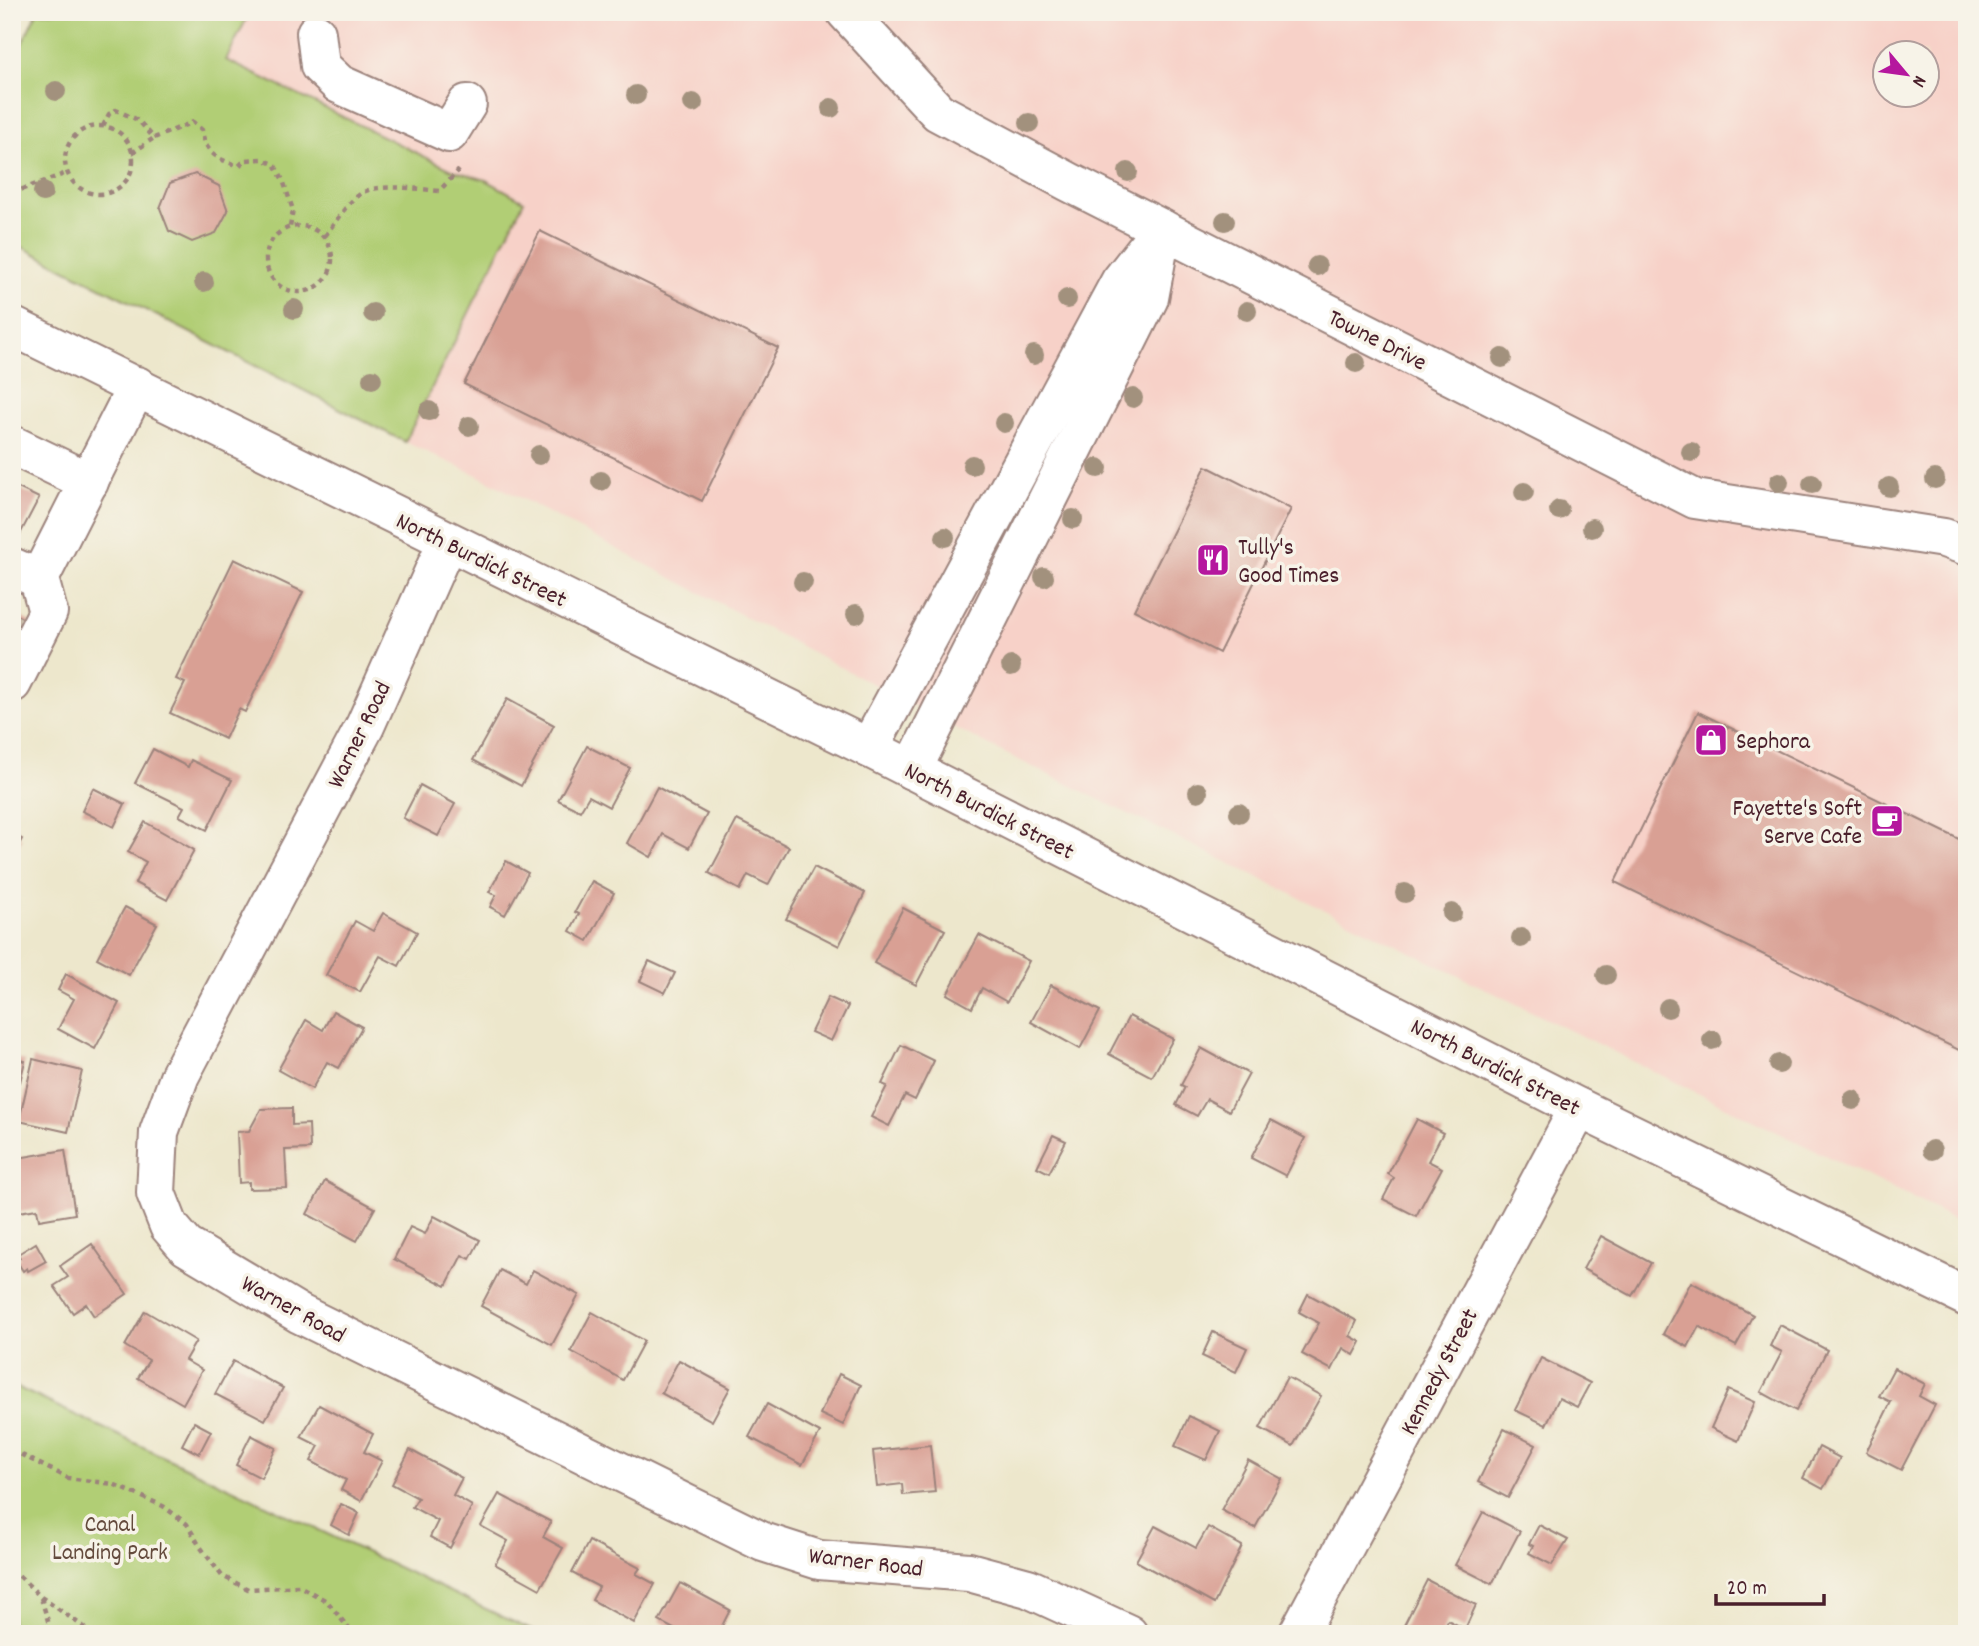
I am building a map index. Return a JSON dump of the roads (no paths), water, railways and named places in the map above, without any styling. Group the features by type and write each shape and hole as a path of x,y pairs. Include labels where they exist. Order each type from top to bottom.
{"street":[{"name":"Towne Drive","path":"846,12 938,112 1162,229 1695,499 1944,538 1967,546"},
{"path":"316,33 320,66 339,84 449,133 467,104"},
{"path":"869,748 1120,282 1162,229"},
{"path":"912,770 1149,298 1162,229"},
{"name":"North Burdick Street","path":"12,326 869,748 1579,1108 1967,1297"},
{"path":"18,616 26,573 89,482 137,386"},
{"path":"12,445 89,482"},
{"name":"Warner Road","path":"447,542 365,726 180,1075 159,1132 156,1193 169,1226 186,1246 300,1314 763,1542 819,1560 969,1572 1028,1588 1128,1634"},
{"path":"12,683 48,612 26,573"},
{"name":"Kennedy Street","path":"1298,1634 1579,1108"}],"tunnel":[{"path":"12,628 18,616"}],"place":[{"name":"Tully's Good Times","path":"1213,560"},
{"name":"Sephora","path":"1711,740"},
{"name":"Fayette's Soft Serve Cafe","path":"1887,821"}],"park label":[{"name":"Canal Landing Park","path":"110,1537"}]}
